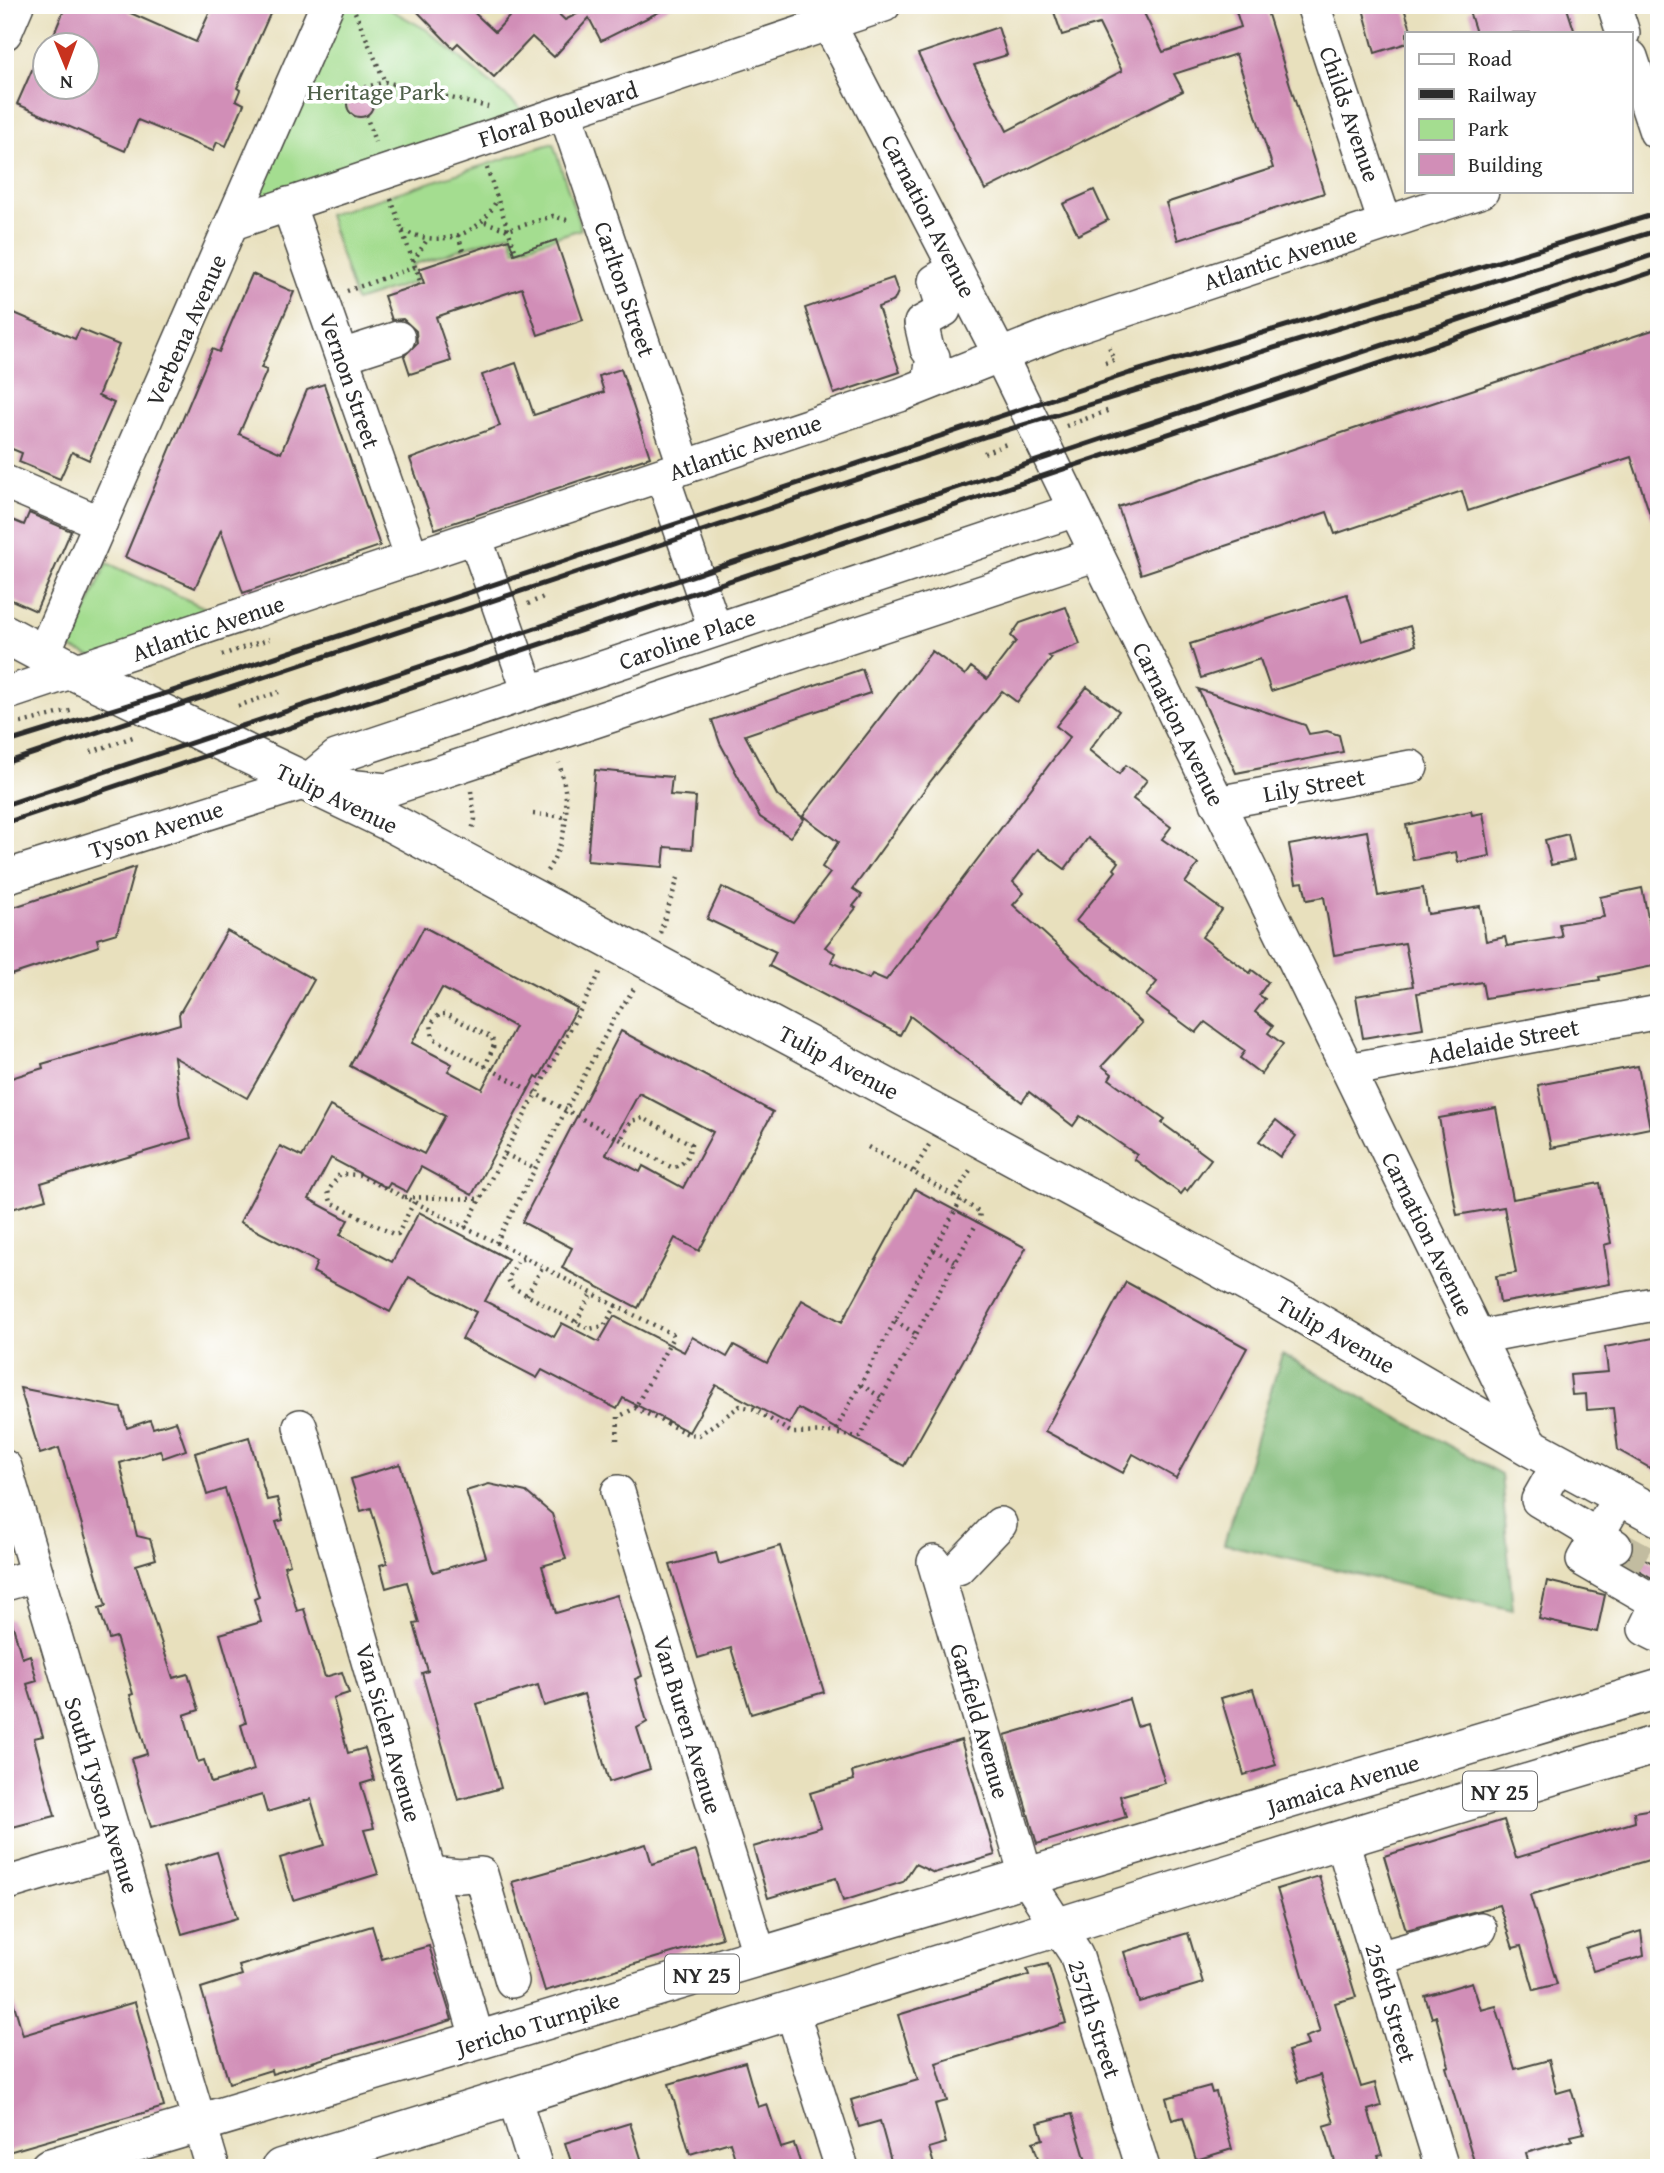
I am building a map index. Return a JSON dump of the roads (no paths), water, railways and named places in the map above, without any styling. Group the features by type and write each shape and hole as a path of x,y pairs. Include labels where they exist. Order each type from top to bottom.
{"main road":[{"name":"Tulip Avenue","path":"5,634 78,673 306,782 531,897 1281,1301 1545,1455 1659,1517"},
{"name":"Jamaica Avenue","path":"1027,1879 1659,1689"},
{"name":"NY 25","path":"281,2168 1059,1928 1341,1838 1659,1744"},
{"name":"Jericho Turnpike","path":"49,2168 1027,1879"}],"street":[{"path":"5,33 17,5"},
{"name":"Verbena Avenue","path":"43,654 327,5"},
{"name":"Floral Boulevard","path":"233,223 288,204 378,158 527,125 824,14 884,5"},
{"name":"Childs Avenue","path":"1313,5 1385,223"},
{"path":"1614,5 1623,32"},
{"name":"Carnation Avenue","path":"824,14 939,296 1000,355 1478,1337 1545,1455"},
{"path":"1632,62 1648,135"},
{"name":"Carlton Street","path":"565,112 673,471 715,629"},
{"name":"Atlantic Avenue","path":"5,694 78,673 673,471 931,370 1000,355 1059,332 1479,192"},
{"name":"Vernon Street","path":"288,204 412,558"},
{"path":"931,370 947,347 949,339 939,296"},
{"path":"341,356 398,338"},
{"path":"5,482 101,523"},
{"name":"Caroline Place","path":"306,782 336,757 1075,510"},
{"path":"475,537 529,692"},
{"path":"306,782 387,789 1097,554"},
{"name":"Lily Street","path":"1217,803 1411,768"},
{"name":"Tyson Avenue","path":"5,877 306,782"},
{"name":"Adelaide Street","path":"1348,1070 1659,1012"},
{"path":"1478,1337 1659,1303"},
{"name":"Van Siclen Avenue","path":"300,1426 478,2041"},
{"path":"1545,1455 1538,1500 1606,1541"},
{"name":"South Tyson Avenue","path":"5,1468 214,2168"},
{"name":"Van Buren Avenue","path":"618,1492 760,1957"},
{"path":"1620,1496 1606,1541 1583,1560 1658,1615"},
{"name":"Garfield Avenue","path":"1000,1524 946,1565 1027,1879"},
{"path":"5,1584 37,1574"},
{"name":"256th Street","path":"1341,1838 1442,2168"},
{"path":"5,1884 119,1850"},
{"path":"429,1873 460,1876 481,1874 512,1981"},
{"name":"257th Street","path":"1027,1879 1076,1954 1143,2168"},
{"path":"1378,1958 1480,1930"},
{"path":"792,2011 842,2168"},
{"path":"514,2097 536,2168"}],"tunnel":[{"path":"1615,1546 1659,1570"}],"railway":[{"path":"5,743 170,692 1130,373 1659,213"},
{"path":"5,763 987,436 1659,230"},
{"path":"5,805 1659,253"},
{"path":"5,823 1659,270"}],"park label":[{"name":"Heritage Park","path":"376,91"}]}
